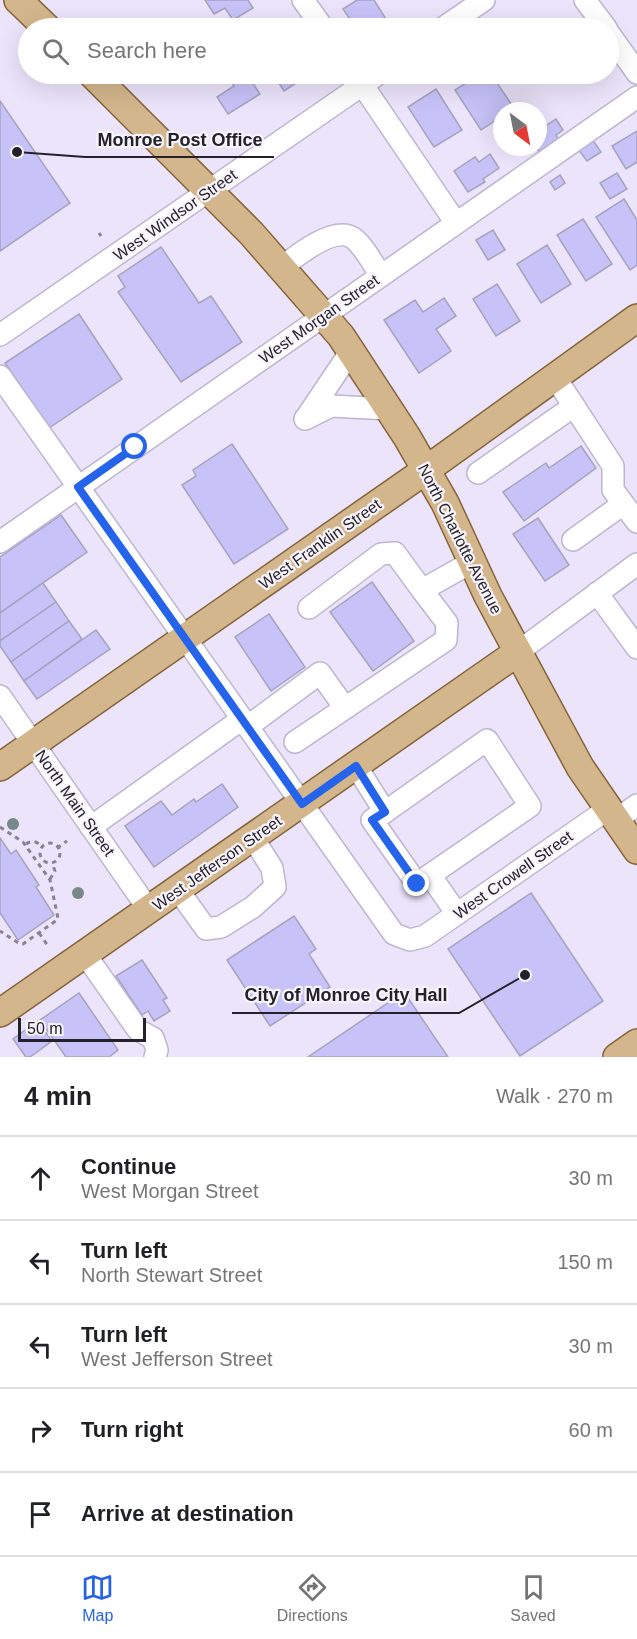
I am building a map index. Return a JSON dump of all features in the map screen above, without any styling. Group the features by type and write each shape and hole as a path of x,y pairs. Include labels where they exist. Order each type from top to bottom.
{"main road":[{"path":"18,0 37,18"},
{"name":"North Charlotte Avenue","path":"102,84 251,233 324,316 351,351 445,503 518,652 580,767 620,812 637,850"},
{"name":"West Franklin Street","path":"0,767 426,470 637,318"},
{"name":"West Jefferson Street","path":"0,1013 518,652"},
{"path":"617,1057 637,1043"}],"street":[{"path":"303,0 316,18"},
{"path":"458,18 484,0"},
{"path":"585,0 598,18"},
{"path":"619,47 637,74"},
{"name":"West Windsor Street","path":"0,335 209,192 356,84"},
{"path":"369,84 456,223"},
{"name":"West Morgan Street","path":"0,542 637,97"},
{"path":"281,268 316,243 345,235 352,237 381,276"},
{"path":"351,351 305,419 331,406 388,409"},
{"path":"0,376 302,804"},
{"path":"555,376 613,465 613,490 637,522"},
{"path":"478,473 574,406"},
{"path":"573,540 623,504"},
{"path":"295,742 446,640 447,623 395,553 381,554 309,608"},
{"path":"422,590 472,562"},
{"name":"West Jefferson Street","path":"518,652 637,564"},
{"path":"597,593 637,648"},
{"path":"91,827 320,673 345,708"},
{"name":"North Main Street","path":"0,696 149,910"},
{"path":"487,740 530,806 417,884 372,820 385,812 487,740"},
{"path":"356,766 385,812"},
{"name":"West Crowell Street","path":"302,804 394,934 403,939 417,939 425,936 620,812"},
{"path":"178,890 206,929 221,927 253,906 275,887 272,868 253,838"},
{"path":"430,875 457,914"},
{"path":"85,954 138,1030 153,1038 156,1044 155,1057"}],"path":[{"path":"0,827 25,844 50,879 58,918 20,944 0,931"},
{"path":"25,844 31,841 36,842 42,848"},
{"path":"57,848 67,841"},
{"path":"51,842 57,848 61,857 47,864 39,852 51,842"},
{"path":"37,862 43,858"},
{"path":"50,879 55,871 52,863"},
{"path":"39,933 48,946"}],"building":[{"path":"205,0 248,0 253,8 236,18 232,18 225,8 214,14"},
{"path":"357,0 374,0 385,18 349,18 343,9"},
{"path":"233,84 254,84 260,94 228,114 217,97 234,86"},
{"path":"279,84 295,84 284,91"},
{"path":"464,84 498,84 510,102 493,102 493,122 481,130 455,90"},
{"path":"436,89 462,130 434,147 408,107"},
{"path":"0,101 70,203 0,251"},
{"path":"556,119 563,130 556,135 558,139 547,147 547,125"},
{"path":"637,131 637,162 626,169 612,146"},
{"path":"592,139 601,152 587,161 578,149"},
{"path":"490,154 499,168 483,179 485,182 468,192 454,171 475,157 479,162"},
{"path":"617,173 627,189 610,199 600,183"},
{"path":"560,175 565,183 555,190 550,182"},
{"path":"624,199 637,220 637,265 630,270 596,217"},
{"path":"583,219 612,264 586,281 557,235"},
{"path":"493,230 505,250 488,260 476,240"},
{"path":"547,245 571,284 541,303 517,264"},
{"path":"161,247 199,303 211,296 242,342 181,382 118,292 125,287 118,276"},
{"path":"497,284 520,321 496,336 473,299"},
{"path":"444,298 456,316 436,329 451,351 419,373 384,320 415,300 423,312"},
{"path":"79,314 122,379 49,428 5,363"},
{"path":"232,444 288,529 234,564 182,485 196,476 193,470"},
{"path":"581,446 596,468 524,521 503,492 546,463 549,468"},
{"path":"61,515 87,552 0,613 0,557"},
{"path":"538,518 569,565 545,581 513,534"},
{"path":"372,582 414,641 373,671 330,612"},
{"path":"43,583 56,602 0,641 0,613"},
{"path":"56,602 69,621 11,662 0,646 0,641"},
{"path":"269,614 305,667 271,691 235,637"},
{"path":"69,621 82,639 24,681 11,662"},
{"path":"96,630 110,649 37,699 24,681"},
{"path":"222,784 238,807 154,867 125,826 161,801 172,815 194,799 196,802"},
{"path":"0,838 11,854 16,850 39,885 36,887 54,915 18,940 0,913"},
{"path":"531,893 603,1001 520,1056 448,949"},
{"path":"294,916 316,949 309,954 330,987 270,1026 227,960"},
{"path":"142,960 167,998 163,1000 170,1011 154,1021 148,1011 142,1015 116,976"},
{"path":"404,992 448,1057 308,1057"},
{"path":"79,993 118,1050 109,1057 66,1057 40,1020"},
{"path":"38,1021 52,1041 30,1057 26,1057 13,1039"}],"place":[{"name":"Monroe Post Office","path":"17,152"},
{"name":"City of Monroe City Hall","path":"525,975"}],"route":[{"path":"135,447 78,487 302,804 356,766 385,812 372,820 417,884"}]}
